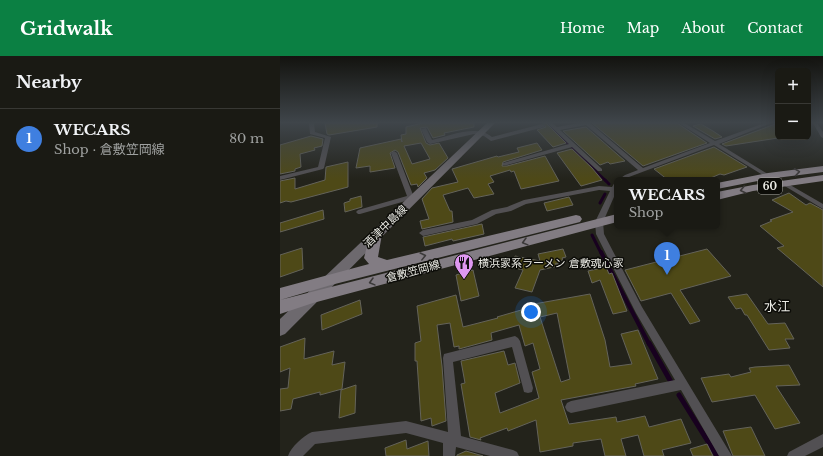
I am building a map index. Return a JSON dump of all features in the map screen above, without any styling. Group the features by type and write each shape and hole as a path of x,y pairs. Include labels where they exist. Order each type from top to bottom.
{"main road":[{"name":"酒津中島線","path":"280,329 412,198 472,142"},
{"name":"60","path":"720,185 768,176 823,169"},
{"name":"60","path":"720,195 753,188 823,178"},
{"name":"倉敷笠岡線","path":"280,307 602,217 614,211"},
{"name":"倉敷笠岡線","path":"280,294 387,265 602,217 614,218"},
{"path":"376,234 371,258 376,263 387,265"}],"street":[{"path":"280,178 321,168 327,142"},
{"path":"570,142 600,170"},
{"path":"609,142 642,170"},
{"path":"626,177 718,142"},
{"path":"714,143 768,176"},
{"path":"505,164 574,145"},
{"path":"360,212 412,198 394,153"},
{"path":"785,184 823,207"},
{"path":"423,233 474,222 494,212 509,209 524,202 614,186"},
{"path":"614,188 602,217 600,234 639,310 726,456"},
{"path":"449,456 452,440 448,358 515,341 528,388"},
{"path":"571,407 683,384"},
{"path":"294,456 312,438 406,427 513,456"},
{"path":"793,456 823,440"}],"building":[{"path":"291,142 323,142 322,146 314,148 315,150 300,154 301,167 295,169 295,171 280,174 280,145"},
{"path":"389,142 425,142 430,145 439,143 448,158 435,170 424,173 427,178 418,187 417,184 411,185 398,152 395,150 390,153 395,168 370,172 370,166 356,168 360,148","holes":["421,143 430,159 412,164 404,146"]},
{"path":"548,142 565,142 566,143 553,147"},
{"path":"575,142 603,142 625,161 610,164 608,162 600,165"},
{"path":"614,142 705,142 707,143 643,166"},
{"path":"728,142 754,142 726,146 722,144"},
{"path":"537,143 542,150 503,162 502,166 545,156 559,181 521,189 514,171 511,172 510,170 490,176 494,182 488,184 494,194 474,198 468,188 443,195 450,211 452,211 453,222 422,229 420,221 429,219 422,199 432,188 458,182 452,169 497,156 519,152 517,148"},
{"path":"714,147 747,167 713,177 664,177 654,169"},
{"path":"572,149 602,180 581,186 557,153"},
{"path":"348,162 348,187 291,202 286,201 280,203 280,181 295,178 295,189 325,180 326,167"},
{"path":"789,193 806,205 810,203 823,210 823,287 777,248 784,246 760,226 772,221 770,220 793,212 772,200"},
{"path":"361,196 362,207 345,212 344,203 350,201 350,199"},
{"path":"569,197 573,205 547,211 544,203"},
{"path":"323,210 324,219 280,232 280,223"},
{"path":"482,224 484,234 453,241 452,239 425,246 423,237"},
{"path":"302,248 303,269 280,277 280,255"},
{"path":"563,249 566,257 562,258 563,260 558,261 559,263 555,264 563,265 540,270 532,292 515,288 523,270 511,267 515,256 540,261 538,254"},
{"path":"707,249 731,276 680,290 700,321 690,324 671,293 641,301 625,270"},
{"path":"606,267 609,274 612,273 627,311 613,314 600,280 592,283 588,271"},
{"path":"473,270 479,296 461,301 456,275"},
{"path":"590,294 605,340 610,367 632,364 621,334 638,330 658,379 635,384 636,386 561,400 569,424 616,417 617,422 645,416 649,427 681,419 691,443 662,450 664,456 644,456 638,435 621,439 626,456 605,456 601,439 573,443 573,446 540,452 536,420 508,431 507,428 480,438 481,440 470,437 461,384 465,383 461,361 504,351 508,365 515,363 520,383 495,393 500,413 539,398 532,372 540,369 533,343 525,346 519,325 491,333 492,340 459,349 459,346 454,347 450,323 437,325 446,421 432,426 431,418 421,421 417,361 415,361 415,343 421,341 417,306 456,295 463,327 535,306 534,304","holes":["557,313 570,379 561,382 540,317"]},
{"path":"747,294 768,324 785,323 794,339 785,339 790,348 769,350 747,315 745,315 741,308 736,309 728,297"},
{"path":"360,300 362,314 322,330 321,315"},
{"path":"305,338 304,359 334,351 332,365 345,362 342,389 320,395 320,392 293,399 291,409 280,411 280,389 288,388 290,368 280,372 280,347"},
{"path":"789,365 800,385 776,386 800,423 775,429 755,395 712,402 701,378 729,374 731,377 751,372 749,368"},
{"path":"356,385 355,413 339,418 341,390"},
{"path":"751,427 765,456 733,456 723,431"},
{"path":"406,440 407,449 428,441 429,456 386,456 385,448"},
{"path":"707,444 713,456 693,456 690,449"},
{"path":"466,451 483,456 457,456"}],"waterway":[{"path":"566,142 569,145"},
{"path":"572,148 606,181"},
{"path":"606,181 609,184"},
{"path":"600,203 605,194"},
{"path":"592,235 601,253"},
{"path":"601,252 649,344"},
{"path":"649,343 671,382"},
{"path":"679,395 717,456"}],"place":[{"name":"WECARS","path":"667,275"},
{"name":"横浜家系ラーメン 倉敷魂心家","path":"464,280"}],"district":[{"name":"水江","path":"777,306"}]}
